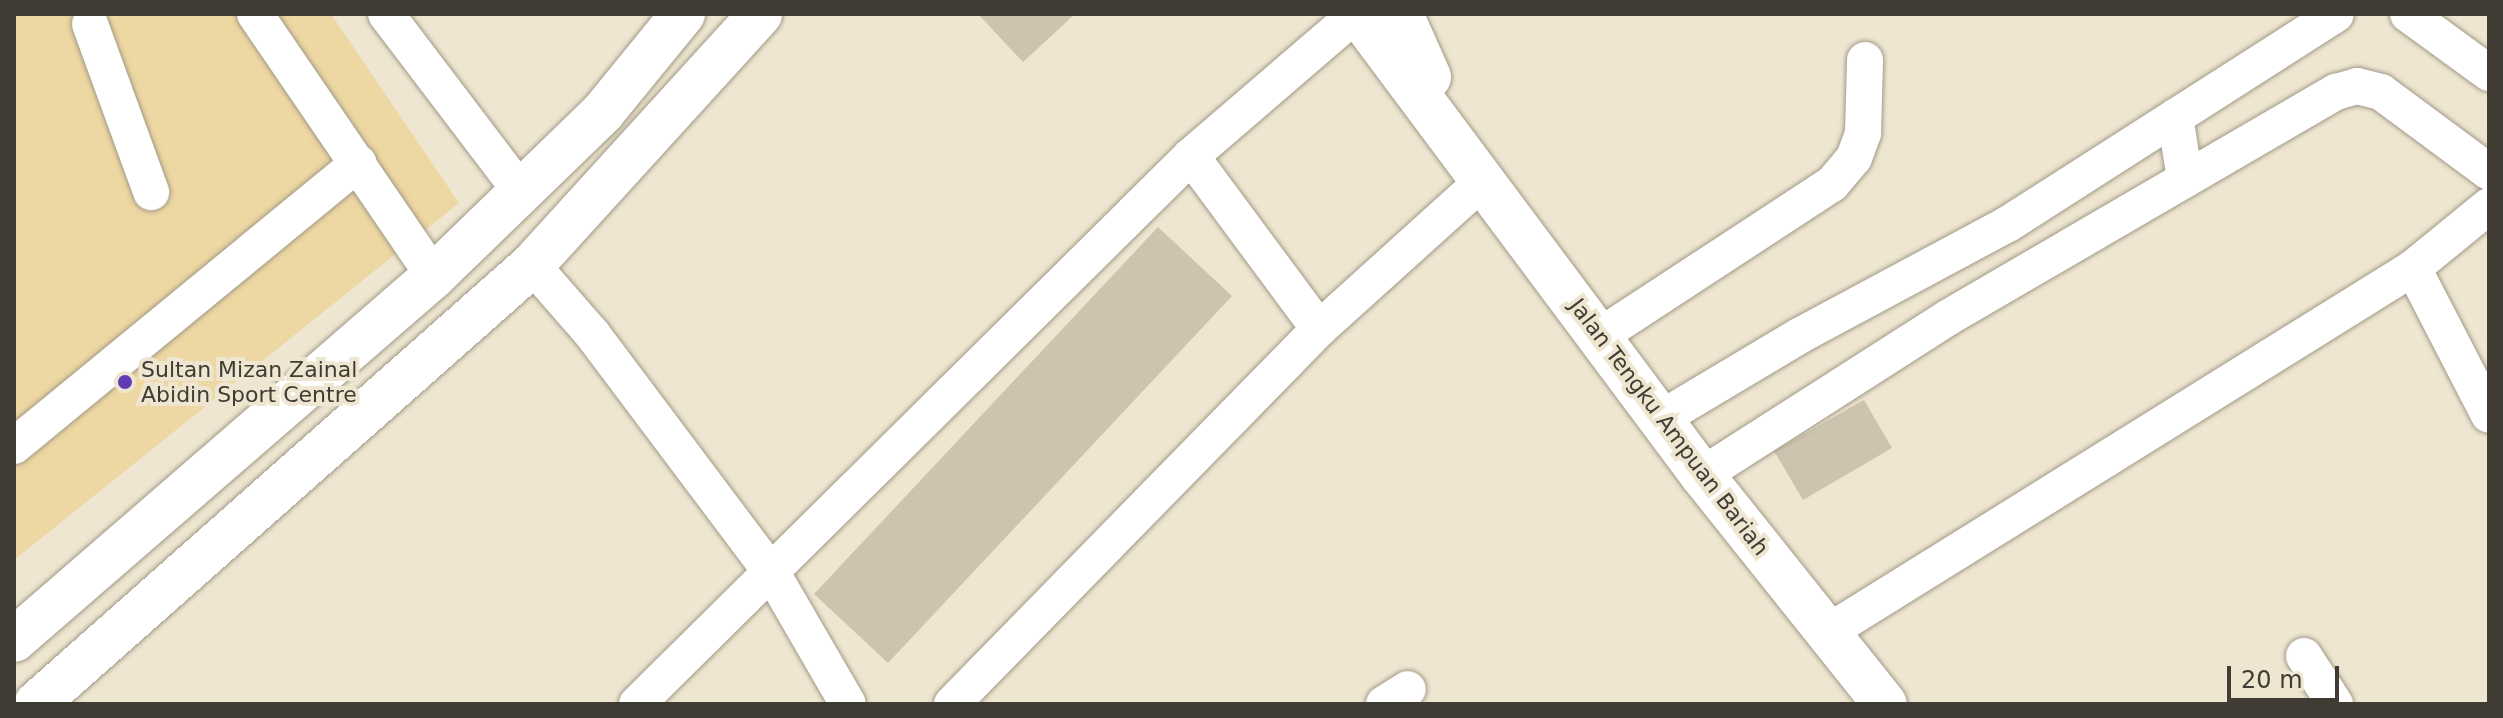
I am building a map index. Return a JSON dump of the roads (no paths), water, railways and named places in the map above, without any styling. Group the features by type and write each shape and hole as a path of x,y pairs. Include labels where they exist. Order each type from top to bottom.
{"main road":[{"path":"14,640 434,276 603,112 683,14"},
{"path":"36,704 532,265 760,14"},
{"name":"Jalan Tengku Ampuan Bariah","path":"1357,14 1472,162 1702,475 1885,704"},
{"name":"Jalan Tengku Ampuan Bariah","path":"1401,14 1472,162"}],"street":[{"path":"255,14 434,276"},
{"path":"386,14 522,193"},
{"path":"637,704 1191,156 1357,14"},
{"path":"1660,419 1799,336 2008,224 2336,14"},
{"path":"2408,14 2489,73"},
{"path":"93,17 151,192"},
{"path":"1598,337 1832,184 1854,158 1863,133 1865,60"},
{"path":"1702,475 1949,317 2336,92 2357,86 2381,92 2489,172"},
{"path":"2175,117 2185,179"},
{"path":"1191,156 1319,329"},
{"path":"952,704 1319,329 1472,162"},
{"path":"14,446 359,163"},
{"path":"1828,632 2413,268 2489,206"},
{"path":"532,265 593,335 772,573 848,704"},
{"path":"2413,268 2489,415"},
{"path":"2304,656 2335,704"}],"place":[{"name":"Sultan Mizan Zainal Abidin Sport Centre","path":"125,382"}]}
